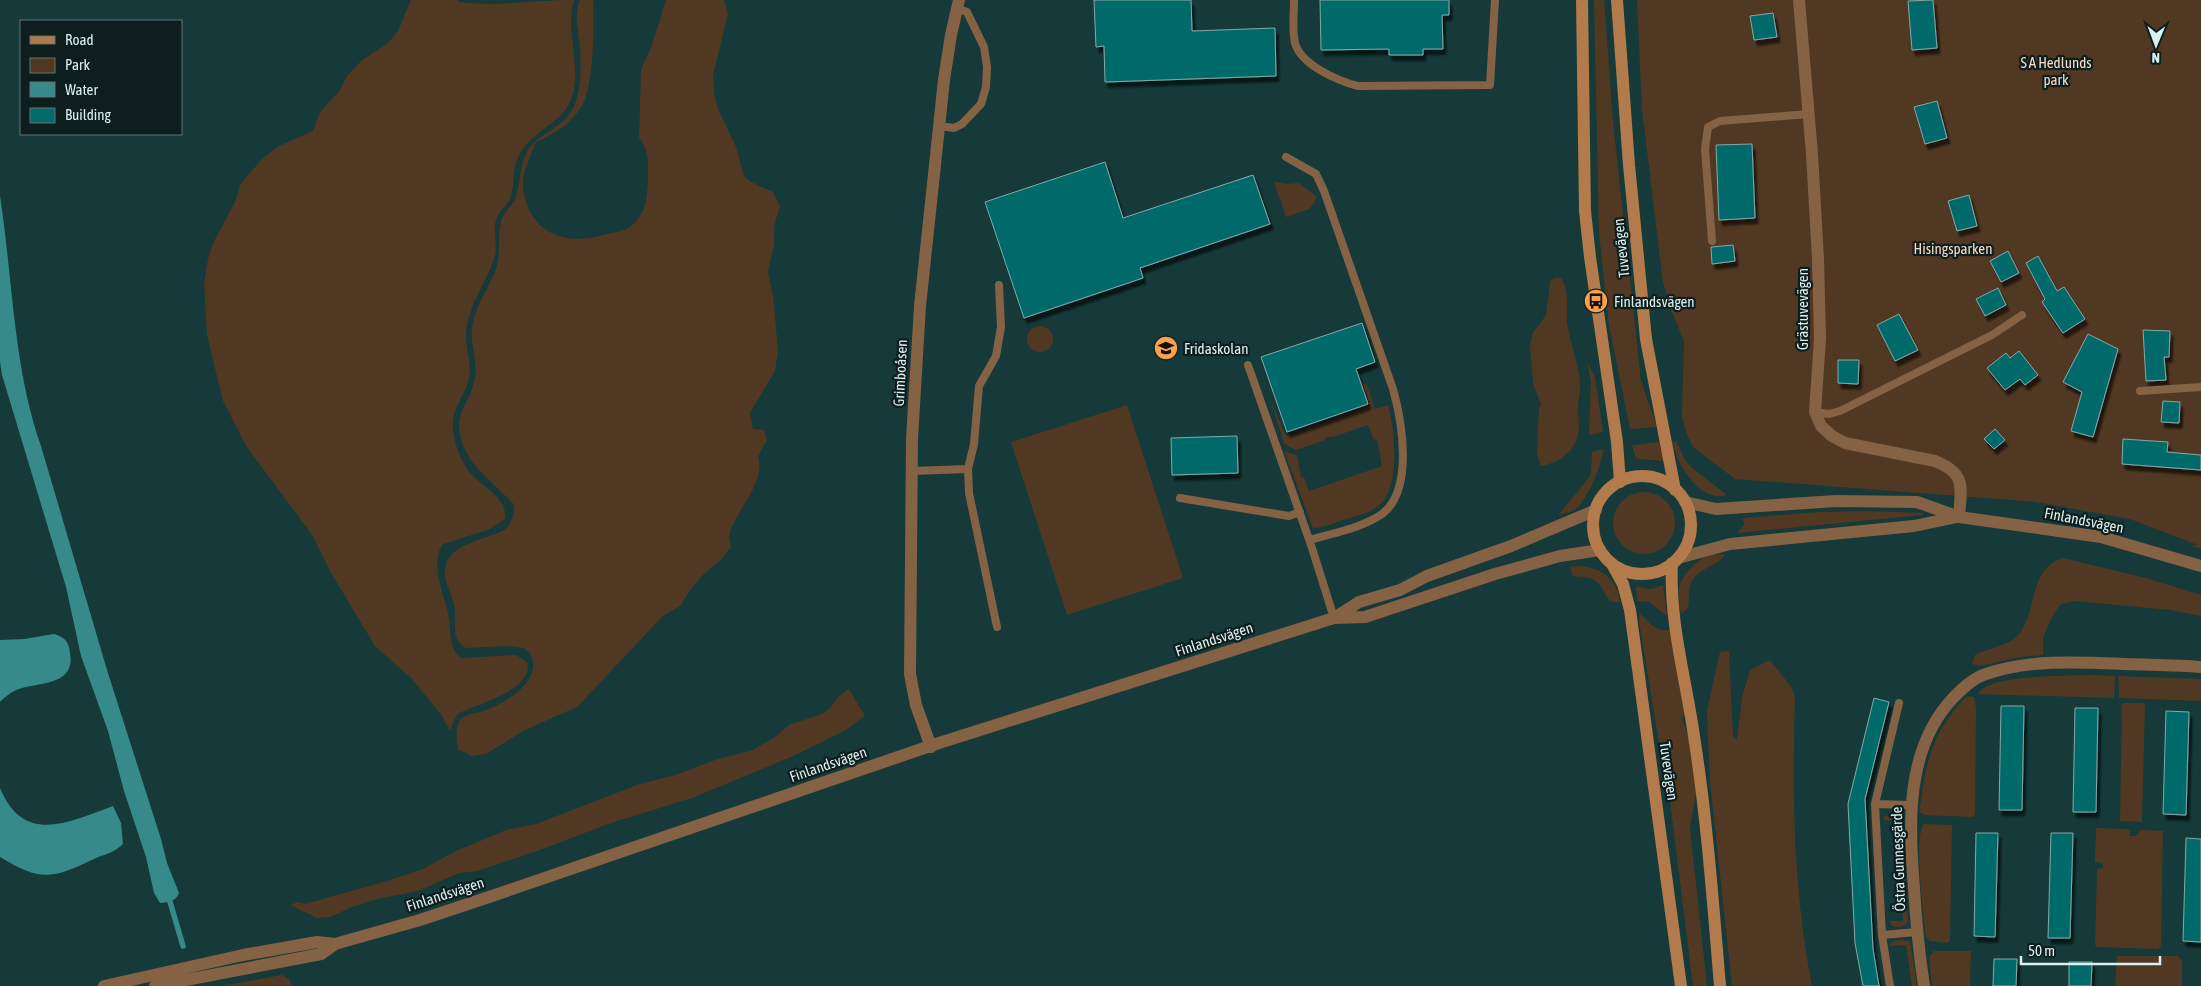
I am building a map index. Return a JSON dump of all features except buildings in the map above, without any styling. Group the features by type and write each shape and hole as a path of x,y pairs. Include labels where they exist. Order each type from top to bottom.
{"main road":[{"name":"Tuvevägen","path":"1582,0 1585,211 1617,442 1620,482"},
{"name":"Tuvevägen","path":"1617,0 1628,155 1646,339 1675,490"},
{"name":"Tuvevägen","path":"1680,986 1630,610 1623,584 1612,564 1600,550 1593,529 1596,510 1608,490 1620,482 1634,477 1649,477 1663,482 1675,490 1685,502 1690,521 1688,541 1675,561 1671,584 1675,624 1694,735 1705,815 1720,986"},
{"name":"Tuvevägen","path":"1612,564 1620,569 1638,574 1656,572 1675,561"}],"street":[{"name":"Grästuvevägen","path":"1799,0 1809,114 1818,259 1820,340 1815,412"},
{"name":"Grimboåsen","path":"931,747 916,705 910,674 912,471 920,306 946,62 958,4"},
{"path":"1815,412 1821,426 1832,436 1844,443 1935,461 1949,467 1957,474 1961,481 1959,517"},
{"name":"Finlandsvägen","path":"1685,502 1716,509 1836,501 1917,502 1959,517 2100,537 2201,566"},
{"name":"Finlandsvägen","path":"155,986 320,954 335,944 420,920 931,747 1334,618 1359,602 1400,590 1427,576 1511,546 1596,510"},
{"name":"Finlandsvägen","path":"1675,561 1730,544 1904,527 1959,517"},
{"name":"Finlandsvägen","path":"1334,618 1365,617 1495,574 1560,556 1600,550"},
{"name":"Östra Gunnesgärde","path":"1924,986 1917,932 1911,856 1913,784 1927,739 1937,719 1962,688 1986,674 2026,666 2080,662 2201,667"},
{"name":"Finlandsvägen","path":"104,986 243,955 318,942 335,944"}],"lane":[{"path":"1294,0 1295,43 1301,55 1321,71 1346,83 1358,86 1490,85 1495,0"},
{"path":"939,126 954,128 962,124 980,104 986,87 987,67 984,48 967,12 958,4"},
{"path":"1712,241 1705,149 1708,127 1720,121 1809,114"},
{"path":"1286,157 1316,174 1324,191 1393,389 1401,418 1403,444 1402,467 1398,487 1392,502 1383,513 1368,521 1310,540"},
{"path":"997,627 970,493 968,469 974,444 980,386 996,356 1001,327 999,285"},
{"path":"1815,412 1829,414 1840,411 1992,335 2022,315"},
{"path":"1248,365 1310,540 1334,618"},
{"path":"2140,391 2201,387"},
{"path":"912,471 968,469"},
{"path":"1180,498 1289,516 1300,512"},
{"path":"1890,986 1882,935 1875,804 1899,704"},
{"path":"1875,804 1911,805"},
{"path":"1882,935 1917,932"}],"green space":[{"path":"411,0 457,0 459,2 502,4 574,0 571,24 575,61 575,85 572,97 562,114 531,139 517,160 511,196 496,221 496,251 494,259 469,316 466,338 470,371 469,378 453,420 453,434 463,462 470,473 498,498 505,511 505,519 488,530 443,544 437,560 437,569 448,613 452,643 461,658 516,655 527,662 528,670 524,678 508,692 459,713 450,731 442,716 412,679 375,646 330,571 313,536 246,446 223,401 207,335 204,283 213,243 234,204 241,183 264,157 279,146 313,131 320,112 340,90 347,76 361,61 388,43 398,31"},
{"path":"580,0 593,0 592,53 587,94 579,111 569,122 536,142 525,169 523,180 526,202 540,224 550,232 561,237 574,239 614,233 625,229 636,221 643,211 647,194 648,158 643,143 639,138 641,69 652,45 666,0 724,0 728,14 713,76 714,93 718,109 736,147 744,176 751,182 773,192 780,206 774,226 774,245 768,271 773,296 778,351 775,371 750,413 753,429 764,430 767,440 758,456 759,466 755,485 729,534 731,547 721,560 703,575 680,606 663,616 577,707 525,730 486,754 471,756 458,749 457,730 461,719 490,708 514,695 531,676 533,668 532,656 524,648 505,646 465,648 461,645 456,636 455,610 445,577 446,566 450,557 457,550 506,529 514,513 513,503 472,461 466,451 459,428 460,416 472,388 475,374 472,342 473,321 497,266 501,221 503,215 515,199 524,157 532,144 566,118 572,111 576,101 580,75 577,12"},
{"path":"1594,0 1604,0 1613,121 1641,381 1657,427 1630,429 1609,325 1599,233"},
{"name":"Hisingsparken","path":"1637,0 2201,0 2201,549 2191,546 2198,545 2130,519 2036,502 1735,479 1693,447 1686,432 1682,416 1684,341 1671,310 1663,282 1642,110"},
{"path":"1274,182 1299,183 1317,197 1310,209 1286,217"},
{"path":"1554,278 1561,278 1566,288 1567,322 1580,381 1579,425 1576,441 1568,453 1556,461 1541,466 1537,454 1539,409 1541,405 1533,383 1530,345 1533,333 1546,315 1550,282"},
{"path":"1040,326 1049,330 1053,339 1049,348 1040,352 1031,348 1027,339 1031,330"},
{"path":"1587,362 1595,377 1603,432 1589,435 1591,381"},
{"path":"1362,383 1367,385 1375,409 1388,405 1393,428 1394,469 1388,494 1382,503 1369,512 1313,528 1284,451 1297,455 1301,477 1304,477 1309,491 1382,466 1377,439 1374,440 1368,425 1333,437 1326,437 1325,440 1296,450 1284,444 1271,401 1286,436 1370,406"},
{"path":"1127,405 1183,578 1067,615 1011,442"},
{"path":"1676,441 1691,467 1727,495 1717,496 1707,493 1691,480 1675,451 1672,442"},
{"path":"1659,442 1665,461 1636,459 1632,445"},
{"path":"1603,449 1598,471 1582,502 1574,510 1559,514 1588,479 1591,472 1592,452"},
{"path":"1638,492 1650,492 1666,501 1673,511 1675,523 1673,535 1666,545 1650,554 1638,554 1627,549 1618,540 1613,529 1613,517 1618,506 1627,497"},
{"path":"1819,512 1924,513 1923,515 1737,533 1744,525 1743,518"},
{"path":"1725,554 1719,561 1700,572 1692,581 1688,608 1681,614 1679,590 1685,574 1705,557"},
{"path":"2063,558 2146,578 2201,595 2201,616 2170,610 2075,601 2061,604 2052,617 2043,638 2043,655 2020,657 1980,666 1972,664 1975,655 2007,643 2018,635 2026,620 2040,578 2053,563"},
{"path":"1576,566 1600,571 1606,575 1615,586 1620,603 1610,601 1599,584 1593,579 1573,576 1570,567"},
{"path":"1663,585 1667,616 1649,602 1637,601 1636,587 1651,589"},
{"path":"1640,614 1656,628 1670,630 1685,714 1682,718 1690,742 1696,793 1690,828 1707,986 1693,986 1671,809 1670,780 1665,779 1639,621"},
{"path":"1729,651 1733,736 1737,740 1742,697 1750,670 1770,660 1792,688 1795,697 1794,806 1797,878 1812,986 1732,986 1710,781 1707,710 1720,652"},
{"path":"2092,675 2115,676 2114,698 1978,694 1985,687 2013,679"},
{"path":"2118,676 2201,679 2201,701 2119,698"},
{"path":"849,689 865,716 846,730 791,757 692,798 611,823 477,871 459,873 418,891 377,899 330,917 317,918 290,905 298,902 305,904 423,869 454,852 506,830 536,824 637,785 753,750 775,737 789,725 822,714 830,708 839,696"},
{"path":"1967,696 1974,697 1976,709 1975,814 1973,817 1924,815 1920,812 1920,807 1925,775 1933,747 1946,721"},
{"path":"2122,703 2145,703 2142,822 2120,821"},
{"path":"1896,814 1902,817 1903,820 1908,923 1896,927 1890,924 1890,921 1903,921 1899,821 1883,820 1885,816"},
{"path":"1924,824 1952,825 1950,941 1947,943 1930,941 1926,937 1919,860 1919,844"},
{"path":"2096,828 2127,829 2130,831 2130,836 2136,836 2140,830 2163,831 2161,946 2158,949 2097,947 2095,945 2097,869 2103,868 2103,863 2095,862"},
{"path":"1899,940 1910,941 1917,986 1912,986 1906,945 1890,946 1891,942"},
{"path":"1934,951 1971,951 1970,986 1932,986 1929,957"},
{"path":"2117,956 2178,956 2182,961 2182,986 2115,986"},
{"path":"282,975 289,979 292,986 221,986"}],"water":[{"path":"0,196 19,354 32,416 107,670 167,863 179,893 174,900 169,902 160,903 154,893 146,857 124,791 108,731 81,656 66,587 2,375 0,362"},
{"path":"54,634 64,638 69,646 70,663 68,671 62,677 55,680 16,690 0,702 0,640 24,639"},
{"path":"0,788 10,806 22,818 35,823 49,825 64,823 113,806 121,823 123,844 117,849 69,870 48,875 27,871 0,857"}],"waterway":[{"path":"168,895 183,946"}],"place":[{"name":"Finlandsvägen","path":"1596,301"},
{"name":"Fridaskolan","path":"1166,348"}],"park label":[{"name":"S A Hedlunds park","path":"2056,70"}]}
